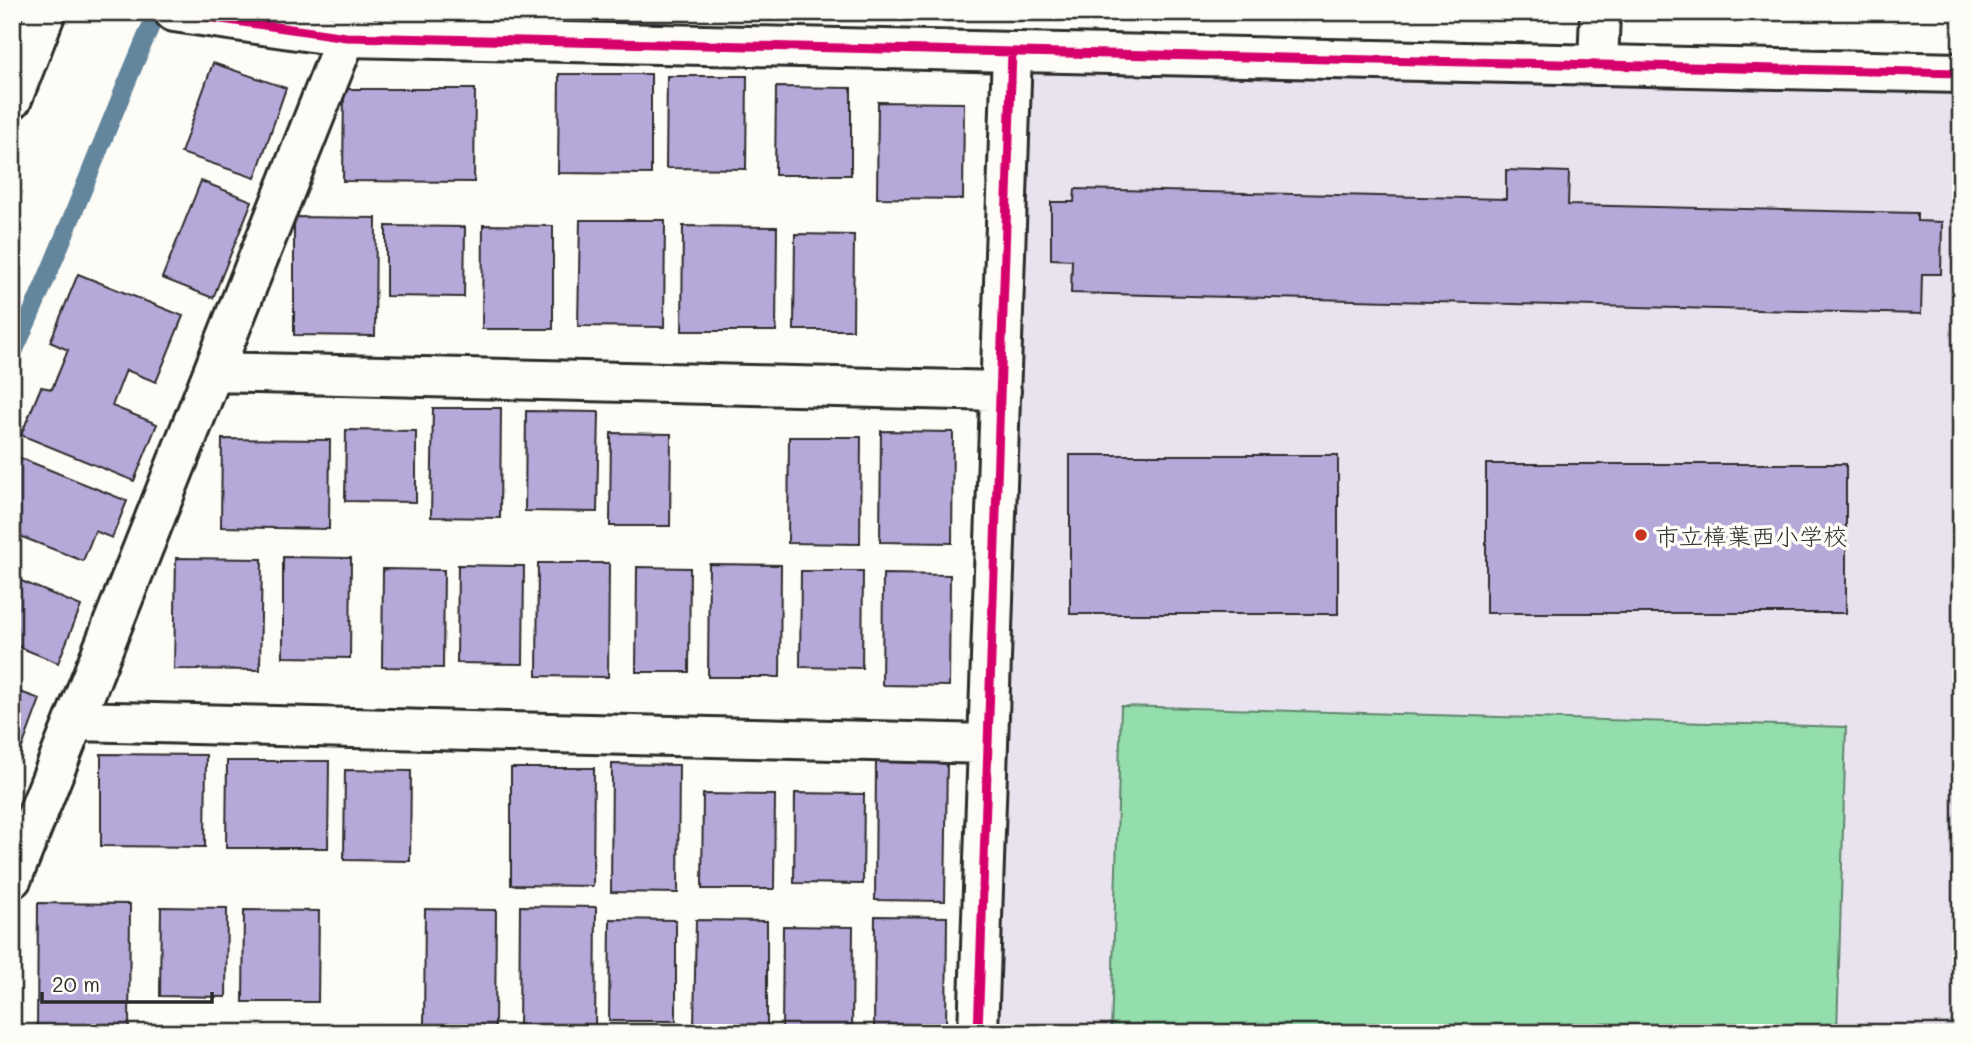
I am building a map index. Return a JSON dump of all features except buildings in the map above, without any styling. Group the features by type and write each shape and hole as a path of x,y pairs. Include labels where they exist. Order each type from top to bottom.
{"street":[{"path":"12,99 46,12"},
{"path":"174,12 351,24 1012,52 1961,73"},
{"path":"1598,65 1600,12"},
{"path":"12,878 351,24"},
{"path":"978,1033 1012,52"},
{"path":"213,372 1001,391"},
{"path":"75,721 988,744"}],"shaded area":[{"path":"1012,52 1961,73 1961,1033 978,1033"}],"green space":[{"path":"1121,706 1846,727 1837,1033 1111,1033"}],"waterway":[{"path":"12,356 157,12"}],"cycle path":[{"path":"174,12 346,37 1961,73"},
{"path":"978,1033 1012,52"}],"place":[{"name":"市立樟葉西小学校","path":"1641,535"}]}
